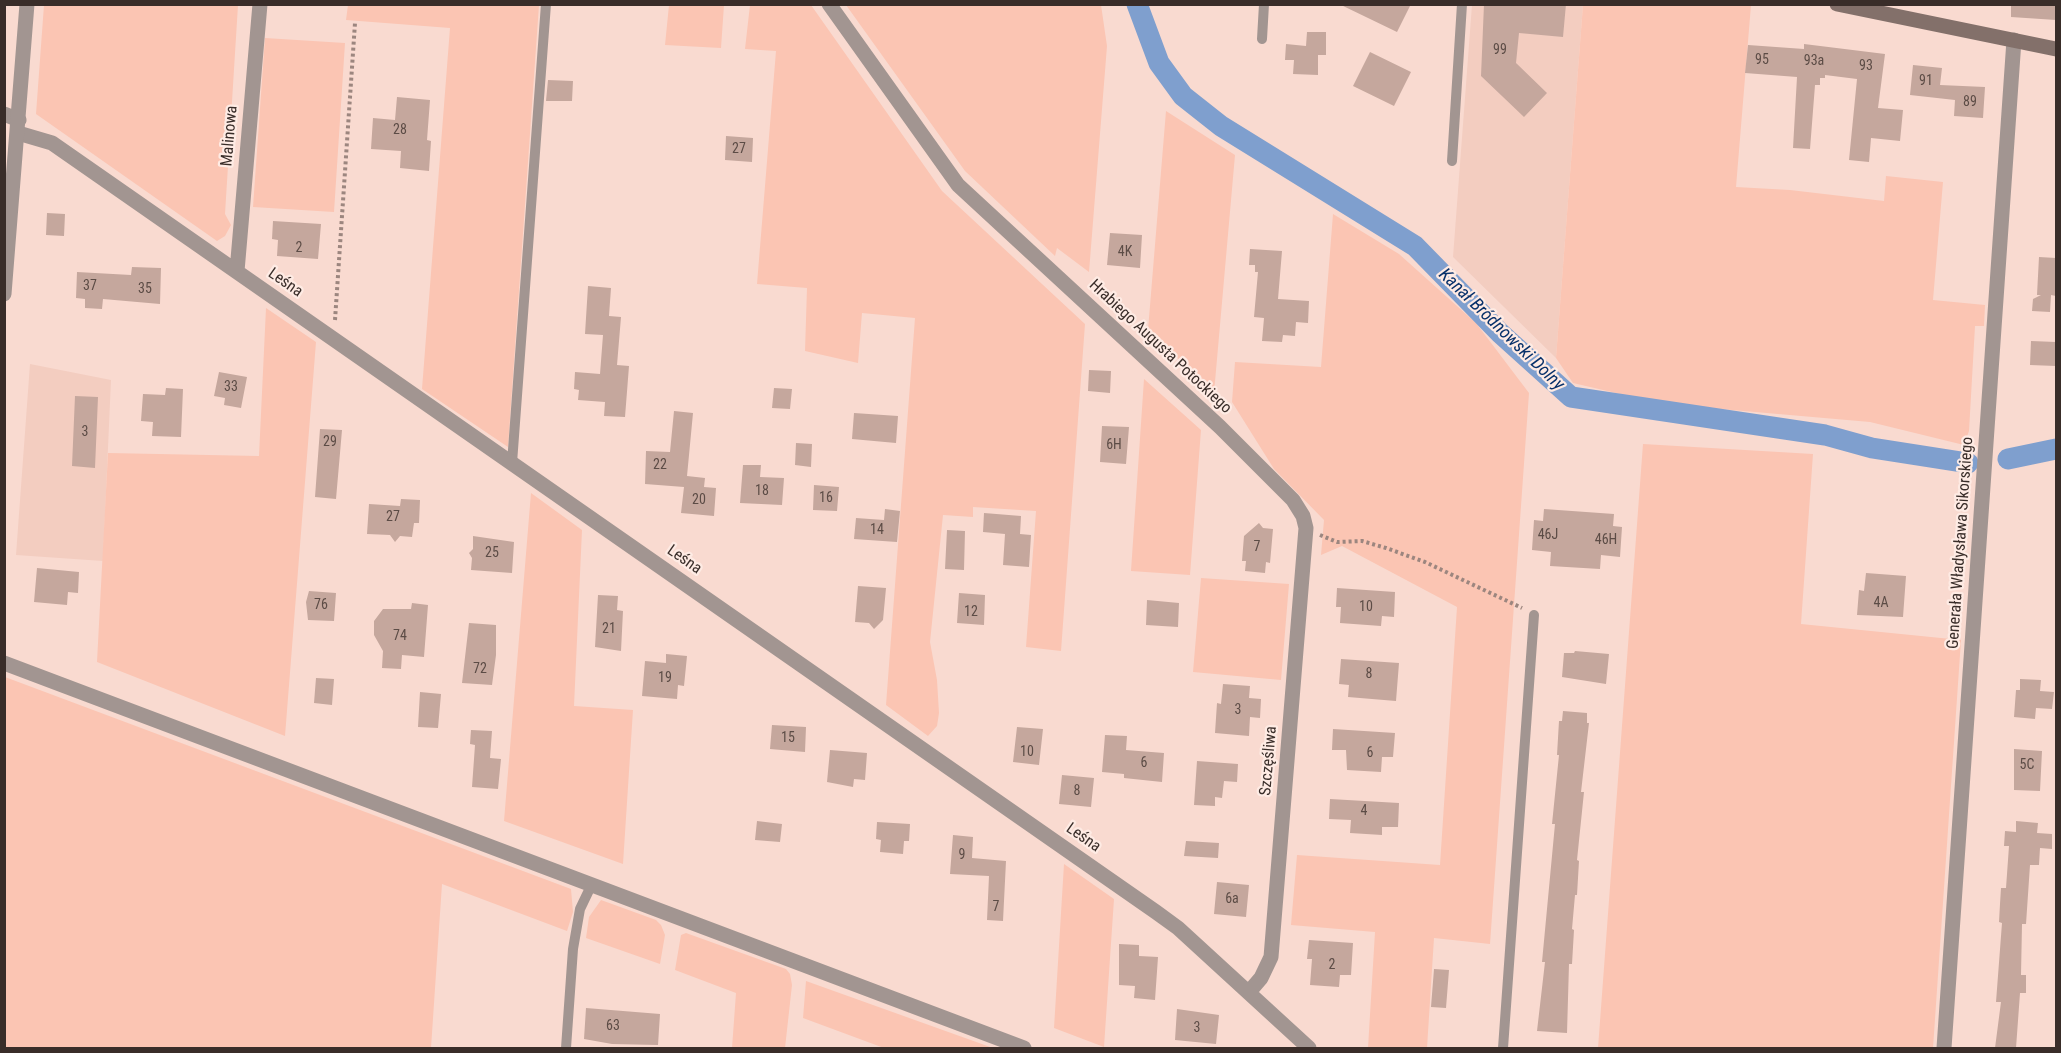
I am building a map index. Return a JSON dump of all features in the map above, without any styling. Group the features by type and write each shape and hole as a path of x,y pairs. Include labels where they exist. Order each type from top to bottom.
{"main road":[{"path":"1837,4 2056,49"}],"street":[{"path":"4,294 14,122 27,4"},
{"name":"Malinowa","path":"237,271 260,4"},
{"name":"Hrabiego Augusta Potockiego","path":"829,4 958,185 1220,427 1293,500 1306,528"},
{"name":"Generała Władysława Sikorskiego","path":"1944,1048 2014,40"},
{"name":"Leśna","path":"14,122 52,143 1156,912 1178,928 1309,1048"},
{"name":"Szczęśliwa","path":"1249,992 1261,978 1270,957 1306,528"},
{"path":"4,663 1024,1048"}],"lane":[{"path":"512,463 546,4"},
{"path":"1262,39 1264,4"},
{"path":"1452,161 1462,4"},
{"path":"1503,1048 1534,615"},
{"path":"566,1048 573,949 580,909 591,886"}],"path":[{"path":"333,339 355,23"},
{"path":"1306,528 1337,542 1362,541 1425,562 1534,615"}],"shaded area":[{"path":"44,5 238,5 225,214 231,225 225,236 217,241 36,114"},
{"path":"348,5 539,5 508,447 422,389 450,28 346,20"},
{"path":"669,5 724,5 721,48 665,45"},
{"path":"750,5 811,5 942,191 1085,324 1061,651 1026,647 1036,511 973,507 973,517 943,515 930,642 937,680 939,713 937,726 928,736 886,705 915,318 862,313 858,363 805,351 807,288 757,284 776,51 745,49"},
{"path":"846,5 1101,5 1107,46 1089,272 1057,248 1055,256 965,171"},
{"path":"1472,5 1583,5 1556,358 1453,257"},
{"path":"1583,5 1751,5 1736,187 1790,190 1884,201 1886,176 1943,182 1933,300 1985,305 1984,326 1975,326 1969,431 1964,445 1870,422 1663,404 1573,383 1556,358"},
{"path":"265,38 345,43 334,212 253,207"},
{"path":"1166,111 1235,155 1214,393 1148,330"},
{"path":"1333,214 1399,254 1476,323 1529,393 1490,944 1434,938 1427,1048 1368,1048 1375,932 1291,925 1297,855 1440,865 1457,607 1342,546 1321,555 1324,520 1274,469 1232,402 1235,362 1321,367"},
{"path":"266,308 316,342 285,736 97,662 108,453 259,456"},
{"path":"30,364 111,380 103,561 16,555"},
{"path":"1144,379 1201,430 1190,575 1131,571"},
{"path":"1643,444 1813,454 1801,624 1961,640 1933,1048 1598,1048"},
{"path":"531,493 582,530 574,706 633,710 623,864 504,821"},
{"path":"1201,578 1289,584 1281,680 1193,672"},
{"path":"5,677 571,889 573,912 567,931 442,884 431,1048 5,1048"},
{"path":"1064,864 1114,899 1104,1047 1054,1028"},
{"path":"601,900 656,920 661,925 665,935 660,964 586,938 589,917"},
{"path":"686,933 786,969 790,974 792,985 785,1048 732,1048 736,993 675,970 681,935"},
{"path":"806,981 993,1048 884,1048 803,1018"}],"building":[{"path":"1339,4 1411,4 1397,32"},
{"path":"1484,4 1566,4 1563,37 1519,33 1516,63 1547,93 1524,117 1481,76"},
{"path":"2011,4 2056,4 2056,20 2011,17"},
{"path":"1307,32 1326,32 1326,55 1318,55 1318,75 1293,74 1294,60 1285,60 1286,44 1306,46"},
{"path":"1804,44 1885,54 1878,108 1903,110 1900,141 1871,138 1869,162 1849,160 1857,79 1825,75 1825,78 1820,78 1820,85 1815,85 1810,149 1793,148 1797,77 1745,73 1748,45 1804,49"},
{"path":"1370,52 1411,72 1394,106 1353,86"},
{"path":"1913,65 1942,68 1940,85 1985,87 1983,118 1954,116 1955,100 1910,95"},
{"path":"548,80 573,81 572,101 546,101"},
{"path":"397,97 430,100 427,140 431,141 429,171 400,168 401,151 371,149 373,118 395,120"},
{"path":"726,136 753,138 752,162 725,160"},
{"path":"47,213 65,214 64,236 46,235"},
{"path":"273,221 321,224 318,259 277,256 278,240 272,239"},
{"path":"1110,233 1142,235 1140,268 1107,265"},
{"path":"1250,249 1282,251 1278,299 1309,301 1308,323 1296,322 1295,336 1283,335 1282,342 1262,341 1264,318 1254,317 1258,272 1255,272 1255,265 1249,265"},
{"path":"2039,257 2056,258 2056,296 2051,295 2050,312 2032,311 2033,299 2041,295 2037,295"},
{"path":"132,267 161,268 160,304 103,299 102,309 85,308 85,299 76,298 77,272 131,275"},
{"path":"588,286 611,288 609,316 621,317 617,365 629,366 625,417 604,416 605,402 578,400 579,390 574,389 575,372 600,374 603,335 585,334"},
{"path":"2031,341 2056,342 2056,366 2030,365"},
{"path":"1089,370 1111,371 1110,393 1088,391"},
{"path":"219,372 247,377 241,408 224,405 225,398 214,396"},
{"path":"166,388 183,389 181,437 152,436 153,422 141,421 143,394 165,395"},
{"path":"774,388 792,389 790,409 772,408"},
{"path":"75,396 98,397 95,468 72,466"},
{"path":"674,411 693,413 687,476 705,478 704,487 716,488 714,516 681,513 684,487 645,484 646,451 670,452"},
{"path":"854,413 898,416 896,443 852,439"},
{"path":"1102,426 1129,427 1126,464 1100,462"},
{"path":"320,429 342,430 336,499 315,497"},
{"path":"796,443 812,444 811,467 795,465"},
{"path":"743,465 761,465 760,477 784,478 782,505 740,503"},
{"path":"814,485 839,487 837,511 813,510"},
{"path":"401,499 420,500 419,523 414,523 412,537 400,536 395,542 390,535 367,534 369,504 400,506"},
{"path":"885,509 900,511 897,542 854,539 856,518 884,520"},
{"path":"1544,509 1614,514 1613,526 1622,527 1620,557 1601,555 1600,569 1550,566 1551,552 1532,550 1534,520 1543,521"},
{"path":"984,513 1021,516 1020,534 1031,535 1029,567 1003,565 1005,534 983,532"},
{"path":"1259,523 1263,528 1273,529 1270,563 1266,562 1265,573 1245,571 1246,561 1242,561 1244,536"},
{"path":"947,530 965,531 964,570 945,569"},
{"path":"473,536 514,542 512,573 471,570 472,558 469,553 473,549"},
{"path":"37,568 79,572 78,593 68,592 67,605 34,602"},
{"path":"1866,573 1906,576 1903,617 1857,615 1859,590 1864,591"},
{"path":"858,586 886,588 883,620 874,629 869,623 855,622"},
{"path":"1337,588 1395,592 1394,617 1382,616 1381,626 1340,623 1341,607 1336,607"},
{"path":"309,591 336,593 334,621 308,620 306,602"},
{"path":"959,593 985,595 984,625 957,623"},
{"path":"598,595 618,596 617,610 623,611 621,651 595,647"},
{"path":"1147,600 1179,603 1178,627 1146,625"},
{"path":"412,603 428,605 424,657 402,655 401,669 382,668 383,651 374,635 374,621 383,609 411,609"},
{"path":"469,623 496,625 496,655 492,685 462,683"},
{"path":"1575,651 1609,654 1606,684 1562,677 1564,653"},
{"path":"666,654 687,656 684,686 678,685 677,699 642,696 645,661 666,663"},
{"path":"1341,659 1399,663 1396,701 1348,697 1349,685 1339,684"},
{"path":"316,678 334,679 332,705 314,703"},
{"path":"2020,679 2041,680 2040,691 2054,692 2052,709 2036,708 2035,719 2014,717 2016,690 2020,690"},
{"path":"1223,684 1250,686 1249,698 1261,699 1260,718 1250,717 1249,736 1215,733 1217,703 1221,704"},
{"path":"420,692 441,694 438,728 418,727"},
{"path":"1563,711 1587,713 1587,723 1589,723 1581,792 1584,792 1577,860 1579,861 1577,895 1575,895 1572,929 1574,930 1572,964 1569,964 1567,1033 1537,1031 1545,962 1542,962 1555,824 1552,824 1559,755 1557,755 1559,721 1562,721"},
{"path":"772,725 806,727 805,752 770,749"},
{"path":"1017,727 1043,729 1039,765 1013,762"},
{"path":"1333,729 1395,733 1393,757 1382,757 1381,772 1347,770 1346,750 1332,750"},
{"path":"471,730 492,731 490,758 501,759 498,789 472,787 475,745 470,744"},
{"path":"1105,735 1127,736 1126,750 1164,753 1162,782 1124,778 1124,774 1102,772"},
{"path":"2014,749 2042,751 2040,791 2014,790"},
{"path":"830,750 867,753 865,780 854,779 853,787 827,782"},
{"path":"1197,761 1238,764 1237,782 1224,781 1222,798 1215,797 1215,806 1194,805"},
{"path":"1062,775 1094,778 1091,807 1059,804"},
{"path":"1330,799 1399,803 1398,827 1382,827 1382,835 1350,833 1351,820 1329,819"},
{"path":"757,821 782,824 780,842 755,840"},
{"path":"2016,821 2038,823 2037,833 2052,834 2052,849 2040,848 2039,865 2030,865 2026,924 2022,924 2021,975 2026,975 2026,993 2020,993 2016,1048 1995,1048 2001,1002 1996,1002 2002,923 1999,922 2001,888 2006,888 2009,846 2004,846 2005,831 2016,832"},
{"path":"877,822 910,824 909,841 904,841 903,854 880,852 881,840 876,839"},
{"path":"953,835 973,837 972,858 1006,861 1003,921 987,920 989,876 950,874"},
{"path":"1186,841 1219,843 1218,858 1184,856"},
{"path":"1217,882 1249,885 1246,917 1214,914"},
{"path":"1309,940 1353,943 1351,975 1340,975 1339,987 1310,985 1312,959 1307,959"},
{"path":"1119,944 1139,945 1139,956 1158,957 1155,1000 1134,998 1135,986 1119,985"},
{"path":"1434,969 1449,970 1446,1008 1431,1007"},
{"path":"586,1008 660,1014 658,1045 612,1044 584,1039"},
{"path":"1177,1009 1219,1015 1216,1044 1175,1040"}],"waterway":[{"name":"Kanał Bródnowski Dolny","path":"1137,4 1159,63 1183,96 1221,126 1415,246 1500,333 1571,397 1825,435 1872,448 1968,463"},
{"name":"Kanał Bródnowski Dolny","path":"2008,459 2056,449"}]}
